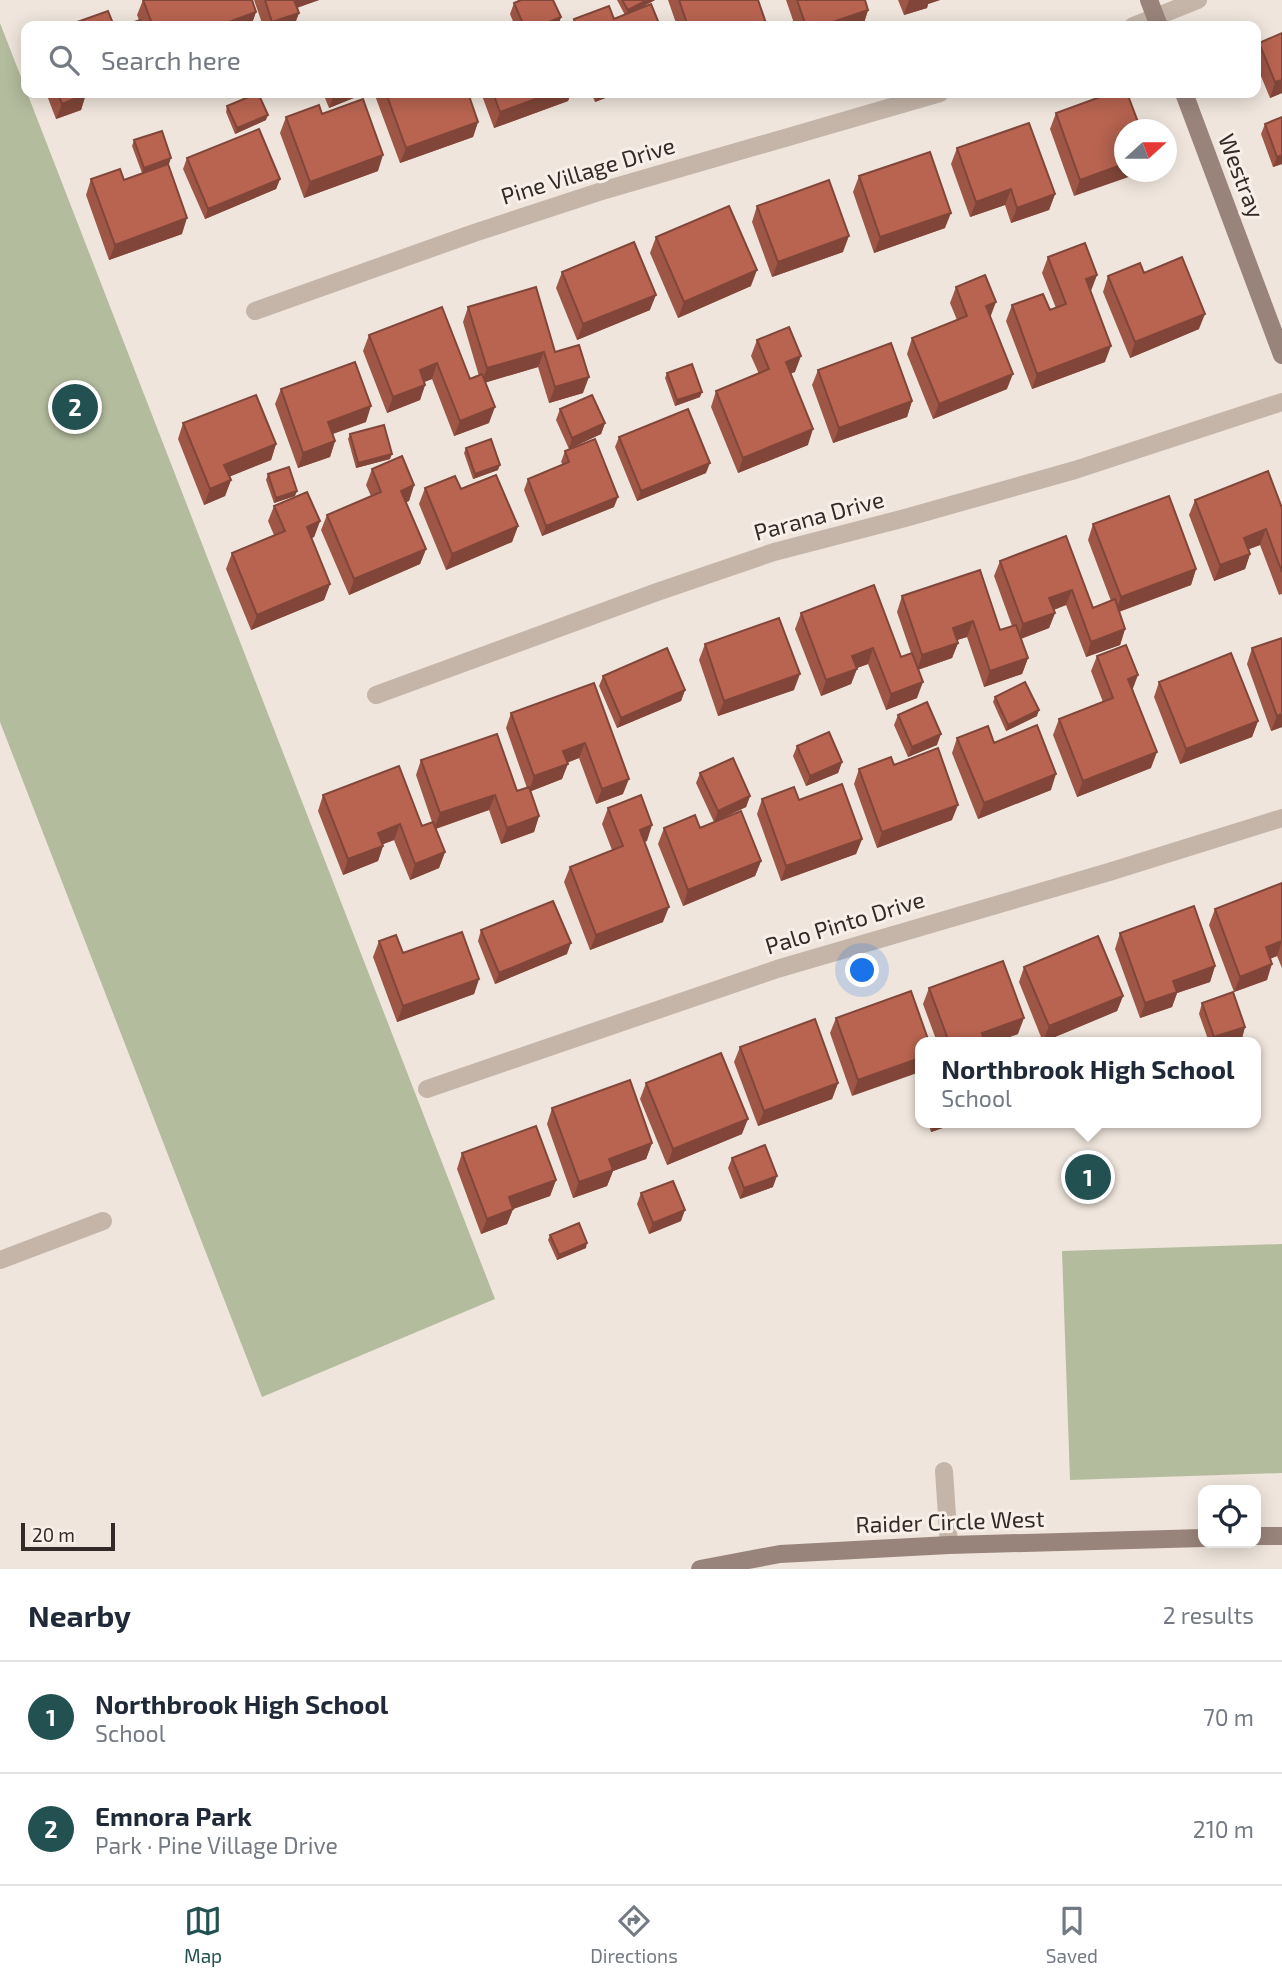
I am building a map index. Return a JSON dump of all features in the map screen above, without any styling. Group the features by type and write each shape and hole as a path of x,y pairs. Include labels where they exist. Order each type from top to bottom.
{"street":[{"path":"1149,0 1157,21"},
{"path":"1159,21 1198,0"},
{"name":"Pine Village Drive","path":"255,311 474,233 605,190 923,98"},
{"name":"Westray","path":"1186,98 1282,355"},
{"name":"Parana Drive","path":"376,695 774,552 1075,470 1282,402"},
{"name":"Palo Pinto Drive","path":"427,1089 777,969 1109,873 1282,818"},
{"path":"0,1260 103,1220"},
{"path":"944,1471 949,1545"},
{"path":"1261,1536 1282,1536"},
{"name":"Raider Circle West","path":"700,1569 780,1554 949,1545 1198,1538"}],"green space":[{"path":"0,23 21,77 21,98 29,98 495,1299 262,1397 0,722"},
{"path":"1282,1244 1282,1473 1070,1480 1062,1251"}],"building":[{"path":"143,0 252,0 256,12 232,21 151,21"},
{"path":"265,0 294,0 299,13 272,21"},
{"path":"521,0 553,0 561,17 551,21 522,21 514,3"},
{"path":"622,0 647,0 628,10"},
{"path":"679,0 758,0 765,21 686,21"},
{"path":"797,0 865,0 868,10 836,21 804,21"},
{"path":"651,4 658,21 574,19 609,6 614,19"},
{"path":"108,11 112,21 80,21"},
{"path":"1282,33 1282,80 1275,82 1261,42"},
{"path":"60,98 76,98 62,104"},
{"path":"246,98 260,98 268,115 237,128 227,106"},
{"path":"388,98 470,98 478,122 406,148"},
{"path":"495,98 538,98 500,112"},
{"path":"1097,98 1129,98 1137,119 1114,119 1114,168 1080,180 1056,113"},
{"path":"363,99 383,155 310,182 286,117 319,105 322,114"},
{"path":"1282,117 1282,155 1277,157 1265,124"},
{"path":"1029,123 1055,194 1017,208 1011,189 976,202 957,148"},
{"path":"259,129 280,179 208,209 187,158"},
{"path":"162,131 171,158 144,168 134,140"},
{"path":"930,152 951,213 880,237 859,176"},
{"path":"168,164 187,218 115,245 91,179 120,169 124,180"},
{"path":"829,180 849,236 778,262 757,206"},
{"path":"729,206 757,270 684,302 656,237"},
{"path":"634,242 656,295 583,324 562,272"},
{"path":"1085,243 1097,275 1086,279 1111,346 1037,374 1012,305 1043,294 1050,310 1066,304 1048,257"},
{"path":"1182,257 1205,314 1135,342 1108,276 1140,263 1144,273"},
{"path":"985,275 996,302 986,306 1013,374 939,404 912,338 967,316 956,287"},
{"path":"536,287 555,352 579,345 589,377 555,387 544,352 487,368 468,307"},
{"path":"442,307 470,379 482,374 495,407 460,421 437,363 420,370 425,385 393,397 369,335"},
{"path":"789,327 801,356 786,362 813,429 743,458 716,391 769,369 757,340"},
{"path":"891,343 912,401 839,428 818,370"},
{"path":"355,362 371,406 328,422 335,441 303,453 281,389"},
{"path":"692,364 702,392 677,400 667,373"},
{"path":"256,395 276,444 224,465 231,480 210,489 183,423"},
{"path":"592,395 605,423 572,438 560,409"},
{"path":"688,409 710,463 641,491 619,437"},
{"path":"384,425 392,454 358,463 350,434"},
{"path":"491,439 500,465 475,474 466,448"},
{"path":"595,439 618,497 546,526 528,479 569,462 565,451"},
{"path":"402,456 414,485 401,491 426,549 354,579 327,515 381,492 372,469"},
{"path":"289,467 297,491 276,498 268,474"},
{"path":"1268,471 1282,508 1282,572 1266,529 1244,538 1250,554 1220,565 1195,500"},
{"path":"496,475 518,526 452,554 425,488 455,476 461,489"},
{"path":"307,492 320,521 307,527 330,584 257,615 232,553 285,531 274,506"},
{"path":"1169,496 1196,569 1121,597 1093,524"},
{"path":"1066,536 1093,608 1115,599 1125,629 1091,642 1072,590 1049,598 1055,613 1023,624 1000,561"},
{"path":"980,570 1000,630 1016,625 1028,658 990,671 973,621 953,628 958,643 922,655 902,596"},
{"path":"874,585 901,657 912,653 923,682 891,694 873,648 852,656 857,669 826,680 801,613"},
{"path":"779,618 800,674 724,701 705,644"},
{"path":"1282,638 1282,714 1277,716 1252,648"},
{"path":"1126,645 1138,675 1128,679 1157,752 1083,781 1059,719 1113,698 1097,656"},
{"path":"667,648 685,690 621,718 603,676"},
{"path":"1231,653 1258,721 1186,749 1159,682"},
{"path":"1025,682 1039,710 1008,725 995,697"},
{"path":"594,683 629,779 602,789 585,743 563,751 568,764 534,776 511,713"},
{"path":"927,702 941,734 912,747 898,715"},
{"path":"1037,725 1056,774 984,803 957,738 988,726 994,743"},
{"path":"829,732 842,762 810,776 797,746"},
{"path":"497,734 517,791 529,787 539,816 507,828 495,795 440,813 421,760"},
{"path":"938,748 958,805 882,832 859,769 891,757 894,765"},
{"path":"733,758 750,796 718,811 700,773"},
{"path":"399,766 422,826 433,822 445,852 415,864 400,824 378,833 383,846 348,859 323,795"},
{"path":"842,784 862,839 786,866 762,799 794,787 799,800"},
{"path":"641,795 652,825 640,830 669,907 596,935 570,867 623,846 608,808"},
{"path":"741,811 761,861 688,890 664,828 695,815 700,828"},
{"path":"1282,883 1282,941 1266,947 1272,964 1240,977 1215,909"},
{"path":"553,901 571,943 499,973 481,930"},
{"path":"1194,906 1215,966 1173,981 1177,992 1145,1003 1120,933"},
{"path":"462,932 479,979 403,1006 379,941 396,935 403,953"},
{"path":"1098,936 1123,996 1049,1026 1024,967"},
{"path":"1003,961 1024,1018 982,1033 983,1037 947,1037 929,988"},
{"path":"911,991 927,1037 915,1037 915,1060 858,1080 836,1018"},
{"path":"1233,992 1245,1027 1214,1037 1202,1003"},
{"path":"815,1019 838,1083 764,1111 740,1047"},
{"path":"721,1053 748,1119 673,1149 646,1083"},
{"path":"630,1080 652,1143 609,1159 613,1170 579,1182 552,1108"},
{"path":"536,1126 556,1180 509,1197 513,1209 487,1219 462,1153"},
{"path":"765,1145 777,1176 744,1188 732,1158"},
{"path":"673,1181 685,1210 653,1223 641,1193"},
{"path":"579,1223 587,1243 559,1255 550,1235"}],"place":[{"name":"Emnora Park","path":"75,407"},
{"name":"Northbrook High School","path":"1088,1177"}]}
